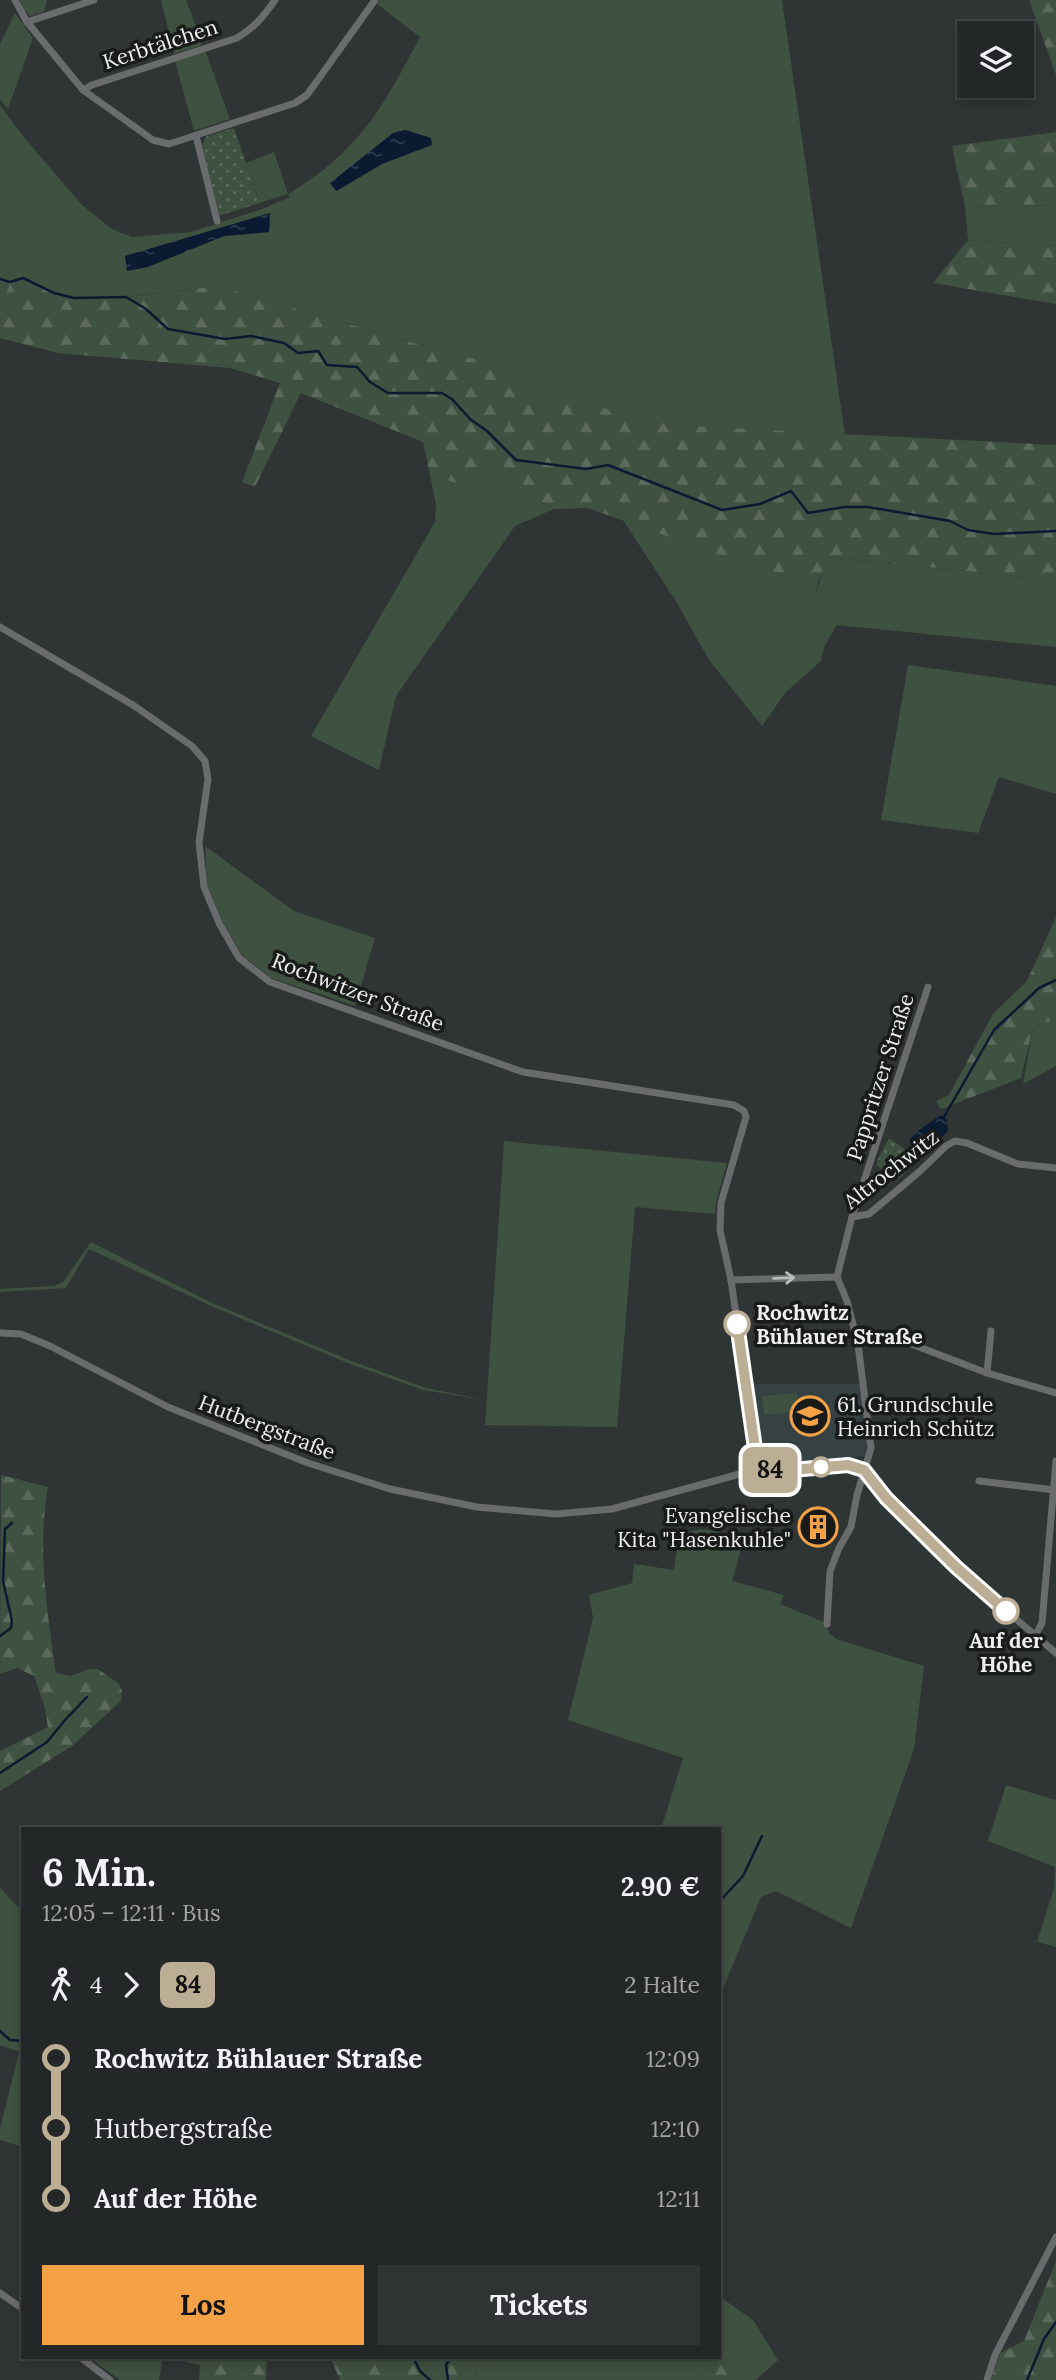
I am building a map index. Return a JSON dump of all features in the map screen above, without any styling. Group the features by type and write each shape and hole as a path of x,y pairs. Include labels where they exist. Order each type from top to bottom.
{"street":[{"path":"15,0 27,23 83,90 161,144 196,136 295,103 307,95 375,0"},
{"path":"27,23 94,0"},
{"name":"Kerbtälchen","path":"83,90 237,38 261,21 275,0"},
{"path":"196,136 217,220"},
{"name":"Rochwitzer Straße","path":"0,627 133,705 192,746 205,761 208,779 199,842 204,887 219,923 239,958 270,982 523,1072 734,1105 744,1111 746,1117 719,1215 722,1245 731,1280"},
{"name":"Pappritzer Straße","path":"852,1217 928,987"},
{"name":"Altrochwitz","path":"837,1277 852,1217 869,1214 946,1146 955,1142 967,1143 1018,1164 1056,1168"},
{"path":"758,1469 731,1280 837,1277 858,1344 871,1448 851,1527 830,1571 827,1624"},
{"path":"987,1373 991,1331"},
{"name":"Hutbergstraße","path":"0,1334 21,1334 50,1346 168,1407 308,1463 390,1489 477,1507 556,1514 612,1509 758,1469 781,1471 848,1465 864,1470"},
{"path":"893,1337 987,1373 1056,1393"},
{"path":"1035,1636 1042,1623 1056,1461"},
{"path":"864,1470 886,1498 956,1567 1056,1653"},
{"path":"979,1481 1055,1490"},
{"path":"987,2380 1001,2343 1056,2237"},
{"path":"0,2293 21,2308"},
{"path":"83,2359 110,2380"}],"shaded area":[{"name":"61. Grundschule Heinrich Schütz","path":"752,1384 860,1384 866,1456 768,1464 762,1457"}],"green space":[{"path":"20,0 47,0 44,12 30,16"},
{"path":"161,0 186,0 202,42 200,46 174,54"},
{"path":"380,0 782,0 845,435 670,425 542,398 475,359 217,286 126,297 74,298 10,282 0,313 0,105 82,205 112,229 132,237 191,232 290,197 287,194 260,203 246,163 274,152 288,194 333,162 367,126 394,85 420,37 377,4","holes":["405,130 431,138 431,145 382,164 337,191 393,133","270,213 269,232 224,236 189,250 126,256"]},
{"path":"1029,0 1056,0 1056,75"},
{"path":"15,13 33,38 8,109 0,99 0,44"},
{"path":"205,50 230,119 194,131 175,61"},
{"path":"234,128 260,203 218,216 202,145 207,136"},
{"path":"1056,132 1056,205 965,207 952,146"},
{"path":"1056,205 1056,246 968,240 965,207"},
{"path":"968,240 1056,246 1056,304 933,283"},
{"path":"23,278 54,293 74,298 127,297 217,286 475,359 542,398 592,405 670,425 1056,445 1056,580 827,557 818,583 750,566 588,508 554,509 490,472 466,486 430,475 423,442 301,393 255,487 242,482 280,383 230,368 58,353 0,338 0,313 10,282"},
{"path":"490,472 554,509 515,526 396,696 379,770 311,736 435,522 436,505 430,475 466,486"},
{"path":"623,520 750,566 818,583 816,595 826,557 1056,580 1056,647 837,625 825,645 821,661 786,692 762,726 709,660 677,603"},
{"path":"908,665 1056,686 1056,794 999,777 978,833 881,820"},
{"path":"205,846 294,911 375,938 355,1006 271,978 242,955 221,919 207,884"},
{"path":"1056,917 1056,1019 1033,1027 1021,1078 941,1109 936,1101 949,1095 993,1014 1027,981"},
{"path":"1056,1019 1056,1066 1023,1084 1033,1027"},
{"path":"889,1138 918,1159 900,1178 886,1174 877,1165"},
{"path":"504,1141 727,1163 715,1214 635,1207 617,1427 485,1425"},
{"path":"91,1242 212,1303 349,1360 426,1388 485,1400 423,1390 348,1363 211,1306 89,1249 66,1288 0,1292 0,1289 54,1286 63,1282"},
{"path":"797,1393 798,1412 764,1415 762,1396"},
{"path":"1,1475 48,1487 43,1557 56,1673 70,1676 89,1669 98,1669 118,1683 122,1691 121,1701 72,1746 0,1791 0,1751 48,1727 45,1708 34,1676 17,1668 0,1674"},
{"path":"700,1529 745,1535 732,1581 784,1595 780,1604 824,1622 836,1639 924,1666 914,1749 851,1928 776,1891 761,1897 721,1993 721,1827 662,1827 683,1758 568,1720 593,1618 589,1595 632,1583 634,1564 674,1570 679,1535"},
{"path":"1006,1785 1056,1800 1056,1947 1037,1942 1054,1888 1055,1867 988,1841"},
{"path":"0,1888 21,1910 21,2146 0,2140 0,2129 19,2052 0,2045"},
{"path":"1056,2261 1056,2380 991,2380 1000,2353 1024,2341"},
{"path":"721,2297 753,2320 778,2360 756,2380 749,2380 742,2367 705,2370 698,2380 479,2380 475,2370 483,2359 721,2359"},
{"path":"91,2359 163,2359 159,2380 120,2380"},
{"path":"174,2359 211,2359 212,2375 238,2374 244,2380 199,2380 200,2365"},
{"path":"211,2359 267,2359 266,2380 244,2380 238,2374 211,2376"},
{"path":"331,2359 483,2359 475,2370 479,2380 340,2380"},
{"path":"731,2359 742,2367 749,2380 698,2380 705,2370"}],"water":[{"path":"405,130 431,138 432,145 382,164 336,191 330,183 393,133"},
{"path":"270,213 269,232 224,236 148,267 127,271 125,256"},
{"path":"941,1115 947,1120 948,1131 928,1151 921,1154 912,1150 910,1139"}],"waterway":[{"path":"0,279 10,282 23,278 54,293 74,298 126,297 146,309 168,329 225,339 251,336 284,343 298,353 318,351 327,365 357,367 370,382 388,393 442,393 452,399 516,460 586,469 608,465 722,510 760,504 791,491 808,513 844,507 868,507 950,521 968,530 994,534 1056,531"},
{"path":"944,1117 994,1030 1039,988 1056,980"},
{"path":"0,1636 11,1628 12,1621 3,1581 5,1529 12,1523"},
{"path":"0,1773 47,1742 87,1697"},
{"path":"721,1900 743,1876 762,1836"},
{"path":"0,2031 10,2040 21,2041"},
{"path":"1027,2380 1044,2339 1056,2322"},
{"path":"414,2359 420,2371 430,2380"},
{"path":"448,2380 446,2365 450,2359"}],"bus line":[{"name":"84","path":"737,1324 758,1469 781,1471 848,1465 864,1470 886,1498 956,1567 1006,1611"}],"place":[{"name":"Rochwitz Bühlauer Straße","path":"737,1324"},
{"name":"61. Grundschule Heinrich Schütz","path":"810,1416"},
{"name":"Evangelische Kita \"Hasenkuhle\"","path":"818,1527"},
{"name":"Auf der Höhe","path":"1006,1611"}]}
